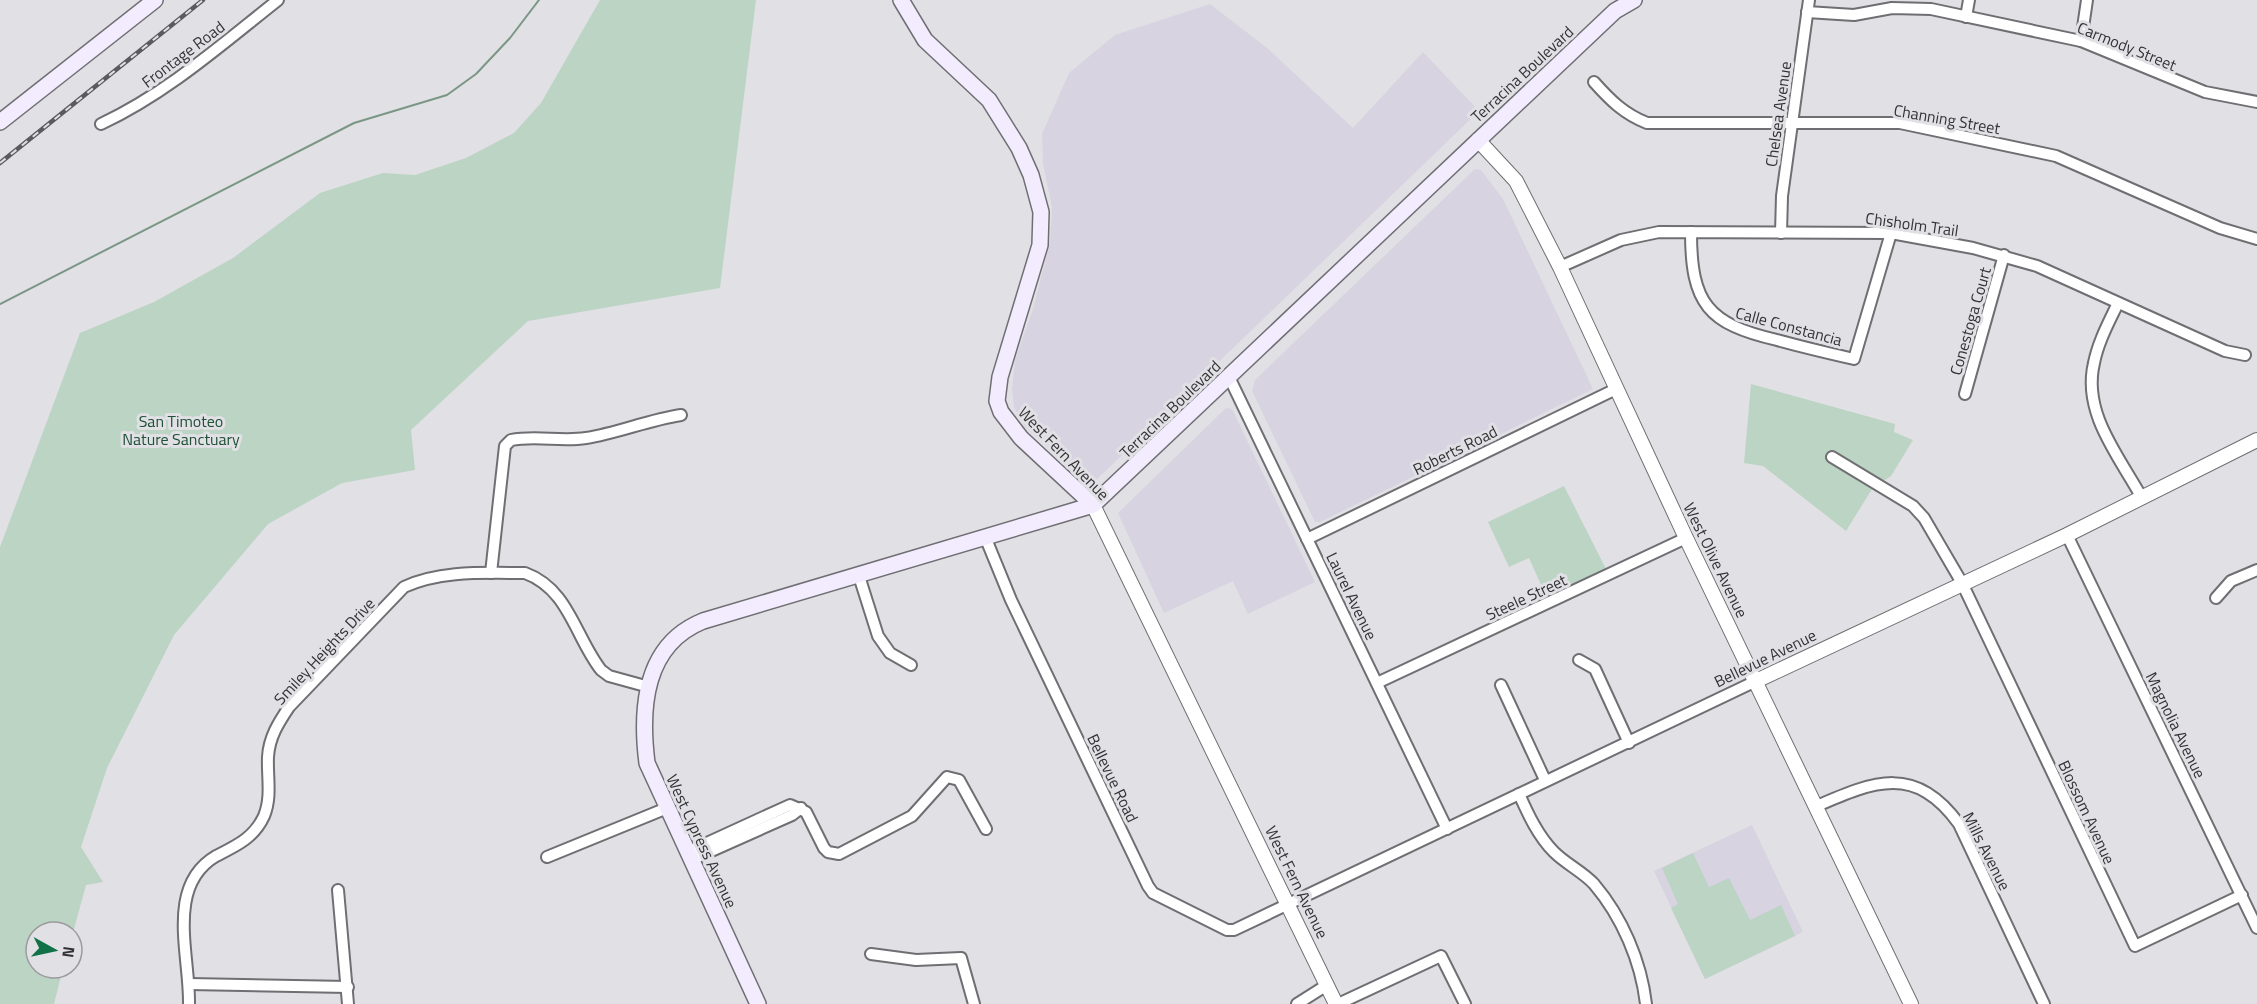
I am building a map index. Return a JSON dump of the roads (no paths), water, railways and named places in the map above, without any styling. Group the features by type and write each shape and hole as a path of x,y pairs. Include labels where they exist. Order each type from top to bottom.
{"main road":[{"path":"0,122 156,0"},
{"name":"West Fern Avenue","path":"901,0 925,40 989,100 1026,162 1039,203 1042,227 1040,245 1000,376 997,401 1001,412 1021,438 1093,505"},
{"name":"Terracina Boulevard","path":"649,687 668,644 690,626 1093,505 1615,11 1634,0"},
{"name":"West Cypress Avenue","path":"649,687 643,728 647,763 758,1004"}],"street":[{"name":"Frontage Road","path":"101,124 137,107 169,86 278,0"},
{"path":"1966,17 1970,0"},
{"path":"2081,40 2087,0"},
{"name":"Carmody Street","path":"1808,6 1854,15 1913,7 2081,40 2205,92 2257,102"},
{"name":"Chelsea Avenue","path":"1781,233 1782,196 1808,6"},
{"name":"Channing Street","path":"1593,82 1610,101 1630,117 1647,123 1792,125 1900,123 2020,147 2056,156 2220,228 2257,239"},
{"name":"West Olive Avenue","path":"1478,140 1516,181 1560,267 1686,538 1911,1004"},
{"name":"Chisholm Trail","path":"1560,267 1621,240 1659,232 1891,233 2004,255 2037,266 2225,351 2245,355"},
{"name":"Calle Constancia","path":"1691,232 1691,258 1700,292 1712,313 1725,324 1743,332 1854,359 1891,233"},
{"name":"Conestoga Court","path":"1965,394 2004,255"},
{"path":"2118,303 2094,362 2091,381 2092,403 2098,420 2142,498"},
{"name":"Laurel Avenue","path":"1229,377 1448,829"},
{"name":"Roberts Road","path":"1307,539 1616,389"},
{"path":"491,573 505,446 512,440 583,439 620,432 659,418 681,416"},
{"name":"Bellevue Avenue","path":"1287,905 1448,829 1545,780 1629,743 1962,583 2067,536 2257,440"},
{"path":"1832,457 1919,512 1962,583"},
{"name":"West Fern Avenue","path":"1093,505 1337,1004"},
{"name":"Magnolia Avenue","path":"2067,536 2257,928"},
{"name":"Steele Street","path":"1377,683 1686,538"},
{"name":"Bellevue Road","path":"986,539 1011,600 1153,893 1227,930 1234,930 1287,905"},
{"path":"2216,598 2231,581 2257,570"},
{"name":"Smiley Heights Drive","path":"189,1004 184,908 189,884 204,865 237,847 248,838 263,817 268,798 270,743 277,725 289,707 404,587 422,579 491,573 525,573 551,587 561,598 601,670 609,676 649,687"},
{"path":"859,576 878,636 890,653 911,665"},
{"name":"Blossom Avenue","path":"1962,583 2135,946 2242,895"},
{"path":"1580,660 1595,669 1629,743"},
{"path":"1501,685 1545,780"},
{"path":"689,856 748,829 792,815 801,808 806,812 824,848 839,854 912,816 947,777 959,780 986,829"},
{"name":"Mills Avenue","path":"1817,806 1860,787 1886,783 1920,789 1942,801 1959,824 2044,1004"},
{"path":"1519,794 1540,835 1555,853 1593,883 1623,927 1643,975 1646,1004"},
{"path":"547,857 668,808"},
{"path":"338,890 348,1004"},
{"path":"871,954 916,960 962,958 974,1004"},
{"path":"1337,1004 1441,956 1466,1004"},
{"path":"189,984 348,987"},
{"path":"1297,1004 1327,986"}],"waterway":[{"path":"0,304 354,123 447,95 476,74 510,38 539,0"}],"railway":[{"path":"0,163 203,0"}],"park label":[{"name":"San Timoteo Nature Sanctuary","path":"181,430"}]}
